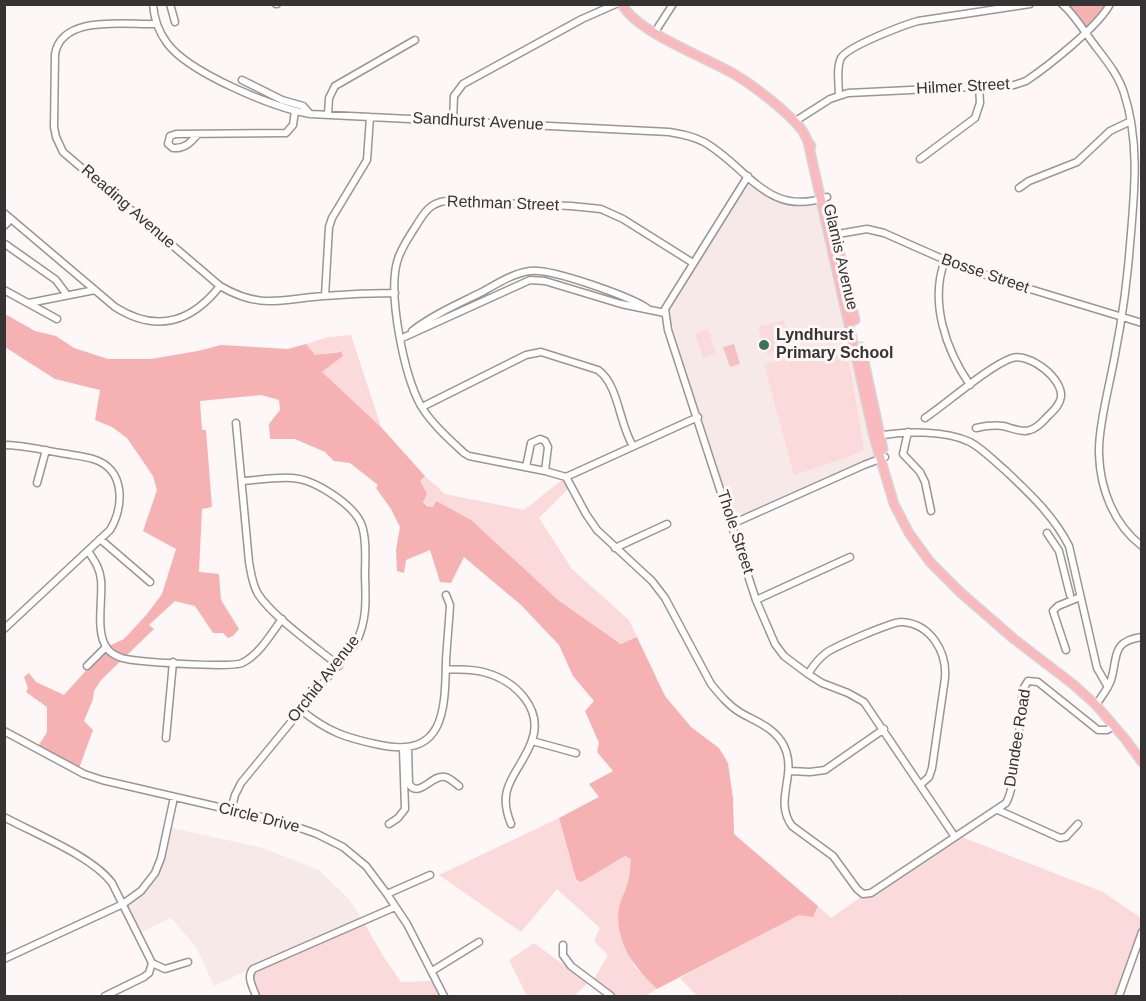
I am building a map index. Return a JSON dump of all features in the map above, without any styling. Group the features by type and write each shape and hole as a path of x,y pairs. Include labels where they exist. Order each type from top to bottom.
{"main road":[{"name":"Glamis Avenue","path":"621,4 633,20 654,33 737,75 801,128 808,142 824,198 892,498 909,533 921,550 960,592 1096,705 1142,762"}],"street":[{"name":"Sandhurst Avenue","path":"153,4 156,24 168,46 220,81 295,111 310,114 681,134 706,143 770,194 791,202 801,203 824,198"},
{"path":"170,4 175,22"},
{"path":"453,121 454,96 463,84 582,19 616,4"},
{"path":"654,33 673,4"},
{"path":"839,96 838,73 842,57 848,51 870,40 918,21 1030,4"},
{"path":"1062,4 1116,74 1124,92 1134,141 1135,189 1121,318 1099,442 1099,458 1104,484 1114,513 1129,535 1142,546"},
{"name":"Hilmer Street","path":"794,122 812,109 848,93 1014,85 1026,81 1086,33 1104,15 1110,4"},
{"name":"Reading Avenue","path":"156,24 106,22 94,24 66,35 58,44 55,54 54,127 63,152 220,286 237,295 263,302 395,293"},
{"path":"328,115 330,94 339,82 415,40"},
{"path":"242,80 282,100 303,106 310,114"},
{"path":"920,159 975,118 980,103 979,86"},
{"path":"198,134 286,133 293,124 295,111"},
{"path":"325,296 329,227 367,160 370,117"},
{"path":"1019,188 1077,162 1115,127 1131,121"},
{"path":"400,339 430,327 502,291 534,279 621,304 665,313 747,176"},
{"name":"Rethman Street","path":"566,477 472,457 464,453 434,424 422,407 412,382 400,339 395,293 396,266 402,248 432,204 446,201 571,206 601,209 623,219 693,263"},
{"path":"4,213 115,307 131,317 163,322 178,319 195,312 220,286"},
{"path":"4,226 11,219"},
{"name":"Bosse Street","path":"833,235 875,230 945,260 1029,290 1142,323"},
{"path":"5,244 47,273 61,285 67,295"},
{"path":"945,260 938,300 942,322 955,359 970,385"},
{"path":"4,290 57,319"},
{"path":"29,303 95,290"},
{"name":"Thole Street","path":"665,313 668,330 756,600 779,650 822,683 861,699 884,729 955,837"},
{"path":"422,407 526,356 542,352 598,370 603,374 610,385 627,436 633,446"},
{"path":"925,418 1012,358 1024,357 1039,364 1049,374 1061,394 1059,404 1038,427 1032,430 1024,431 995,426 976,428"},
{"path":"698,417 566,477 591,522 615,548 652,581 665,598 717,692 732,706 777,735 785,748 790,771 825,770 884,729"},
{"path":"236,423 249,562 254,585 263,601 282,620 339,666"},
{"path":"877,436 908,432 969,441 990,456 1027,491 1061,531 1069,546 1097,668 1108,687"},
{"path":"908,432 903,454 920,472 925,482 931,511"},
{"path":"526,467 531,443 540,439 545,441 548,447 544,471"},
{"path":"4,446 46,450 94,459 110,470 116,479 121,498 118,514 110,530 4,628"},
{"path":"37,483 46,450"},
{"path":"732,524 883,458"},
{"name":"Orchid Avenue","path":"231,810 241,783 339,666 356,643 365,618 365,552 363,531 358,518 342,502 316,485 301,479 242,481"},
{"path":"615,548 668,524"},
{"path":"1047,533 1059,550 1070,595"},
{"path":"100,539 150,582"},
{"path":"87,551 98,568 101,581 101,632 106,647 113,654 124,659 223,666 243,662 258,651 282,620"},
{"path":"756,600 850,557"},
{"path":"301,710 322,727 344,736 381,746 406,748 420,745 429,739 439,723 444,705 450,605 447,595"},
{"path":"1066,650 1053,611 1058,606 1080,597"},
{"path":"808,674 827,652 895,622 908,623 921,628 937,642 946,664 945,678 932,768 929,777 921,784"},
{"path":"1096,705 1108,687 1118,649 1128,640 1142,637"},
{"path":"87,666 106,647"},
{"path":"166,738 173,662"},
{"path":"446,669 484,672 518,691 527,699 535,717 532,741 507,788 506,809 511,824"},
{"name":"Dundee Road","path":"790,771 784,806 788,820 792,826 833,856 857,889 864,894 871,893 998,810 1008,801 1023,689 1028,681 1038,682 1098,730 1107,730 1114,726"},
{"name":"Circle Drive","path":"4,731 84,774 292,824 337,844 366,866 387,894 407,924 444,996"},
{"path":"532,741 576,753"},
{"path":"406,748 411,788 415,790 443,777 459,786"},
{"path":"389,824 405,809 406,748"},
{"path":"4,959 123,904 141,891 155,873 161,858 174,797"},
{"path":"998,810 1060,838 1066,837 1078,824"},
{"path":"4,818 97,867 112,883 152,963 165,969 188,962"},
{"path":"387,894 430,875"},
{"path":"256,996 249,977 253,969 395,908"},
{"path":"1119,996 1142,932"},
{"path":"432,971 479,942"},
{"path":"563,945 563,955 571,966 611,996"},
{"path":"105,996 144,977 149,973 152,963"}],"shaded area":[{"path":"1071,5 1109,5 1085,33 1068,10"},
{"name":"Lyndhurst Primary School","path":"748,177 791,203 817,200 880,459 732,524 665,313"},
{"path":"5,314 35,331 56,336 74,348 108,359 151,359 221,345 288,349 306,344 315,355 341,352 343,356 322,372 381,427 425,476 420,481 427,494 423,502 427,506 433,507 436,501 471,520 558,600 621,644 637,637 665,696 691,727 719,748 728,763 733,798 734,834 818,906 813,917 799,915 657,989 634,963 620,932 619,908 628,881 631,859 625,856 581,882 576,879 559,818 599,797 589,784 613,771 597,752 599,743 585,711 594,701 573,676 559,645 521,605 464,557 451,583 440,582 430,550 406,560 404,573 397,571 396,550 400,527 376,488 378,485 350,463 334,461 325,452 295,439 270,439 269,424 280,410 279,400 261,395 200,401 202,430 206,430 212,507 202,509 199,572 219,574 221,600 239,629 228,638 223,633 213,633 195,606 175,601 149,625 154,629 101,680 94,691 84,721 93,730 78,771 37,748 47,732 47,707 26,692 28,688 24,677 29,673 36,682 64,695 107,647 124,639 147,614 162,594 176,549 143,531 157,490 153,476 127,438 112,427 95,420 100,390 55,379 5,347"},
{"path":"784,320 791,348 766,354 758,327"},
{"path":"708,329 716,354 703,358 695,333"},
{"path":"351,335 381,427 322,372 343,356 337,351 314,356 306,344 328,337"},
{"path":"734,344 740,364 730,367 723,347"},
{"path":"846,344 864,449 848,457 794,475 764,364"},
{"path":"425,476 445,494 524,510 566,477 571,486 539,518 572,569 629,620 637,637 622,644 558,600 521,567 435,502 433,507 426,504 422,497 420,480"},
{"path":"559,818 576,879 581,881 625,856 631,859 629,877 619,909 634,966 657,989 645,996 610,996 592,983 608,955 594,941 600,928 557,889 521,932 439,875"},
{"path":"168,827 263,848 319,870 349,899 363,921 214,986 196,947 171,918 137,934 122,902 133,897 155,873"},
{"path":"959,836 1103,892 1141,918 1141,932 1118,996 902,996 900,994 896,996 697,996 680,978 799,914 815,914 818,906 831,918 861,897 869,896"},
{"path":"363,921 401,982 435,981 444,996 260,996 248,970"},
{"path":"534,943 588,983 574,996 527,996 509,960"}],"place":[{"name":"Lyndhurst Primary School","path":"764,345"}]}
